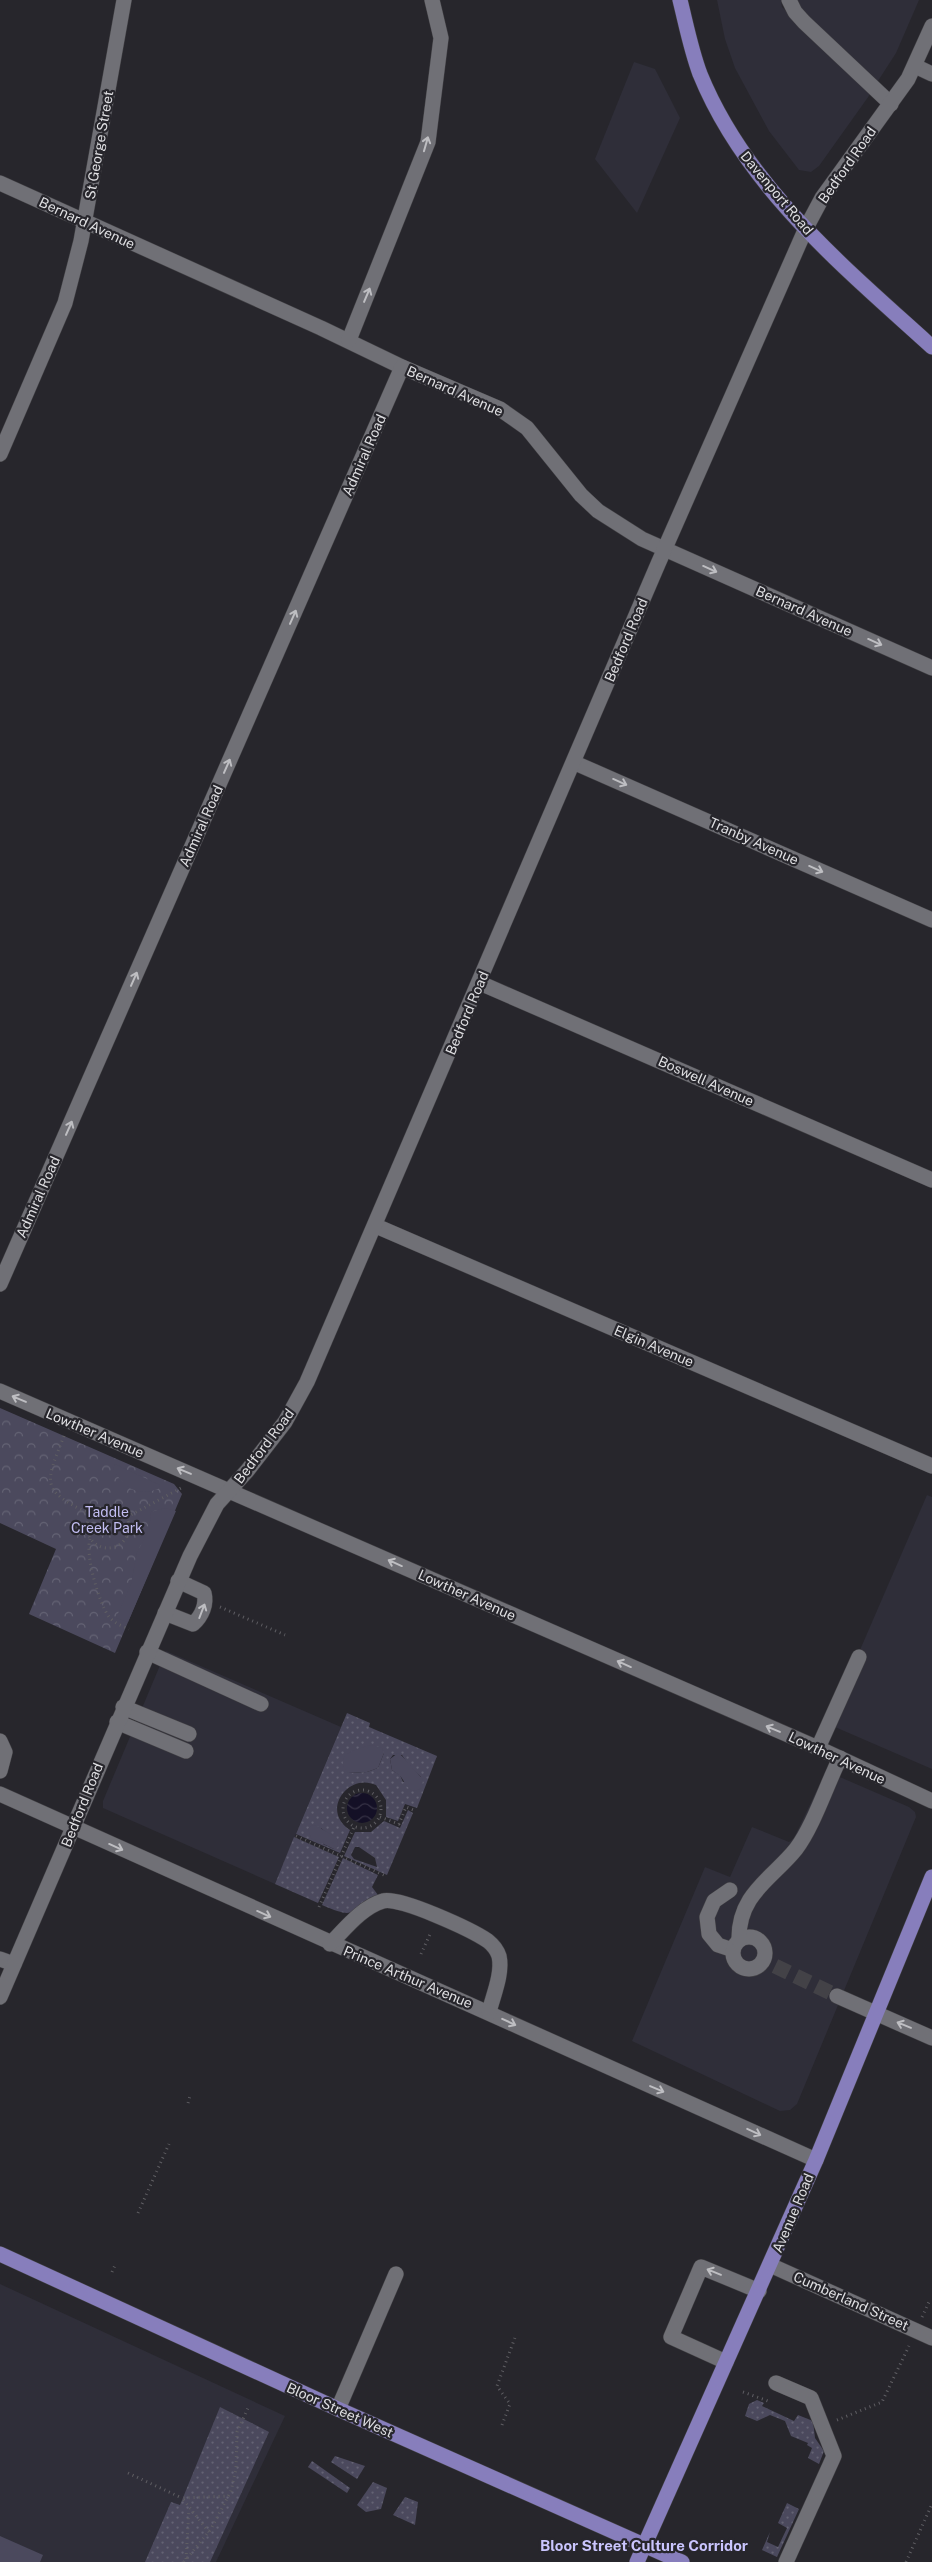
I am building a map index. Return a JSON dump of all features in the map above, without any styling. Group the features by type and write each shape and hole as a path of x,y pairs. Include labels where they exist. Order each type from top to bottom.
{"main road":[{"name":"Davenport Road","path":"680,0 700,73 725,124 746,159 806,228 932,347"},
{"name":"Avenue Road","path":"637,2562 816,2160 932,1876"},
{"name":"Bloor Street West","path":"0,2254 338,2409 682,2562"}],"street":[{"name":"St George Street","path":"0,454 64,303 86,220 124,0"},
{"path":"348,340 428,142 441,38 432,0"},
{"path":"788,0 804,22 891,104"},
{"name":"Bedford Road","path":"0,1997 7,1962 72,1826 178,1581 217,1504 285,1422 307,1382 806,228 822,198 891,104 915,66 932,26"},
{"path":"915,66 932,74"},
{"name":"Bernard Avenue","path":"0,183 86,220 348,340 402,367 500,409 527,428 580,495 598,511 642,539 932,668"},
{"name":"Admiral Road","path":"0,1284 402,367"},
{"name":"Tranby Avenue","path":"575,763 932,920"},
{"name":"Boswell Avenue","path":"480,983 932,1180"},
{"name":"Elgin Avenue","path":"376,1226 932,1466"},
{"name":"Lowther Avenue","path":"0,1391 818,1748 932,1801"},
{"path":"164,1613 193,1624 199,1618 206,1600 204,1593 178,1581"},
{"path":"147,1652 261,1704"},
{"path":"818,1748 859,1657"},
{"path":"123,1707 189,1734"},
{"path":"116,1722 186,1751"},
{"path":"0,1741 5,1752 0,1770"},
{"path":"730,1890 714,1901 707,1917 709,1934 718,1945 736,1945 749,1937 759,1940 769,1963 746,1969 734,1960 736,1945 739,1924 759,1885 797,1848 840,1758"},
{"name":"Prince Arthur Avenue","path":"0,1794 330,1944 489,2012 816,2160"},
{"path":"330,1944 370,1906 383,1900 403,1902 488,1942 499,1956 500,1966 489,2012"},
{"path":"836,1996 932,2038"},
{"name":"Cumberland Street","path":"770,2265 932,2338"},
{"path":"726,2362 670,2337 701,2267 759,2291"},
{"path":"338,2409 396,2274"},
{"path":"776,2382 811,2398 834,2456 786,2562"}],"path":[{"path":"65,1433 51,1469 49,1483 51,1489 61,1498 90,1514"},
{"path":"127,1517 184,1486"},
{"path":"90,1539 101,1547 115,1547 121,1543 129,1531 127,1517 122,1511 109,1506 102,1506 90,1514 86,1526 90,1539 87,1553 102,1603 110,1618 129,1629"},
{"path":"206,1600 285,1635"},
{"path":"366,1790 378,1796 382,1808 380,1817 373,1825 367,1828 354,1826 345,1818 343,1806 345,1800 354,1791 366,1790"},
{"path":"380,1817 399,1824 406,1808 416,1811"},
{"path":"319,1908 354,1826"},
{"path":"296,1836 386,1876"},
{"path":"188,2103 190,2096"},
{"path":"138,2213 169,2144"},
{"path":"112,2272 116,2263"},
{"path":"921,2320 929,2302"},
{"path":"502,2425 510,2404 497,2386 516,2335"},
{"path":"822,2426 882,2402 910,2343"},
{"path":"743,2392 768,2401"},
{"path":"185,2561 209,2532 228,2496 236,2469 237,2432 248,2408"},
{"path":"128,2473 182,2498 228,2496"},
{"path":"182,2498 209,2532"},
{"path":"906,2562 932,2504"},
{"path":"185,2561 189,2508"}],"shaded area":[{"path":"717,0 781,0 782,7 871,93 819,166 811,172 799,170 769,131 735,68 725,39"},
{"path":"793,0 919,0 896,53 876,84 798,12"},
{"path":"634,62 655,69 680,118 637,213 595,159"},
{"path":"927,1495 932,1497 932,1769 828,1724"},
{"path":"166,1651 341,1727 275,1884 103,1808 103,1801"},
{"path":"826,1771 909,1807 915,1812 916,1817 797,2104 790,2110 780,2111 632,2041 705,1867 730,1877 752,1827 789,1842 794,1838"},
{"path":"0,2284 285,2416 216,2562 0,2562"}],"green space":[{"name":"Taddle Creek Park","path":"0,1408 174,1484 182,1494 115,1653 29,1614 56,1549 0,1523"},
{"path":"115,1464 160,1485 158,1489 144,1492 132,1489 117,1476 113,1469"},
{"path":"165,1508 176,1511 128,1622 116,1618 131,1584 137,1552 149,1531 151,1512"},
{"path":"347,1713 370,1723 369,1727 437,1756 417,1808 405,1804 398,1821 386,1817 386,1800 376,1785 366,1782 356,1784 341,1795 337,1813 341,1822 350,1830 340,1853 296,1834","holes":["384,1753 378,1768 367,1772 348,1773","393,1755 402,1755 410,1767 421,1777 403,1782 400,1775 392,1770 390,1759","321,1828 329,1835 334,1849 323,1844"]},
{"path":"371,1745 382,1748 384,1753 378,1768 367,1772 348,1773 343,1761 348,1753"},
{"path":"398,1753 423,1779 422,1788 411,1790 400,1776 392,1770 390,1759"},
{"path":"408,1810 413,1813 387,1875 344,1856 355,1832 371,1832 384,1821 400,1828","holes":["355,1847 359,1847 375,1858 377,1867 354,1859 351,1855"]},
{"path":"312,1825 337,1838 338,1847 334,1849 311,1838 308,1829"},
{"path":"294,1837 339,1857 318,1903 275,1884"},
{"path":"343,1858 378,1875 372,1887 378,1895 356,1910 347,1913 322,1905"},
{"path":"757,2400 764,2403 762,2406 794,2421 798,2415 813,2421 815,2438 824,2451 819,2464 808,2458 812,2448 807,2445 808,2443 791,2436 785,2421 770,2415 757,2421 745,2416 749,2404"},
{"path":"220,2407 269,2432 210,2562 145,2562 171,2502 180,2505"},
{"path":"335,2456 365,2466 357,2479 331,2462"},
{"path":"312,2461 350,2488 347,2493 308,2467"},
{"path":"373,2482 387,2488 381,2509 366,2512 357,2505"},
{"path":"405,2497 418,2502 415,2525 393,2515"},
{"path":"787,2503 799,2509 777,2557 762,2550 770,2532 767,2542 778,2547 787,2528 778,2523"},
{"path":"0,2536 43,2555 40,2562 0,2562"}],"water":[{"path":"362,1793 372,1798 377,1808 372,1818 362,1823 352,1818 347,1808 352,1798"}],"tunnel":[{"path":"775,1966 837,1996"}],"district":[{"name":"Bloor Street Culture Corridor","path":"644,2545"}]}
